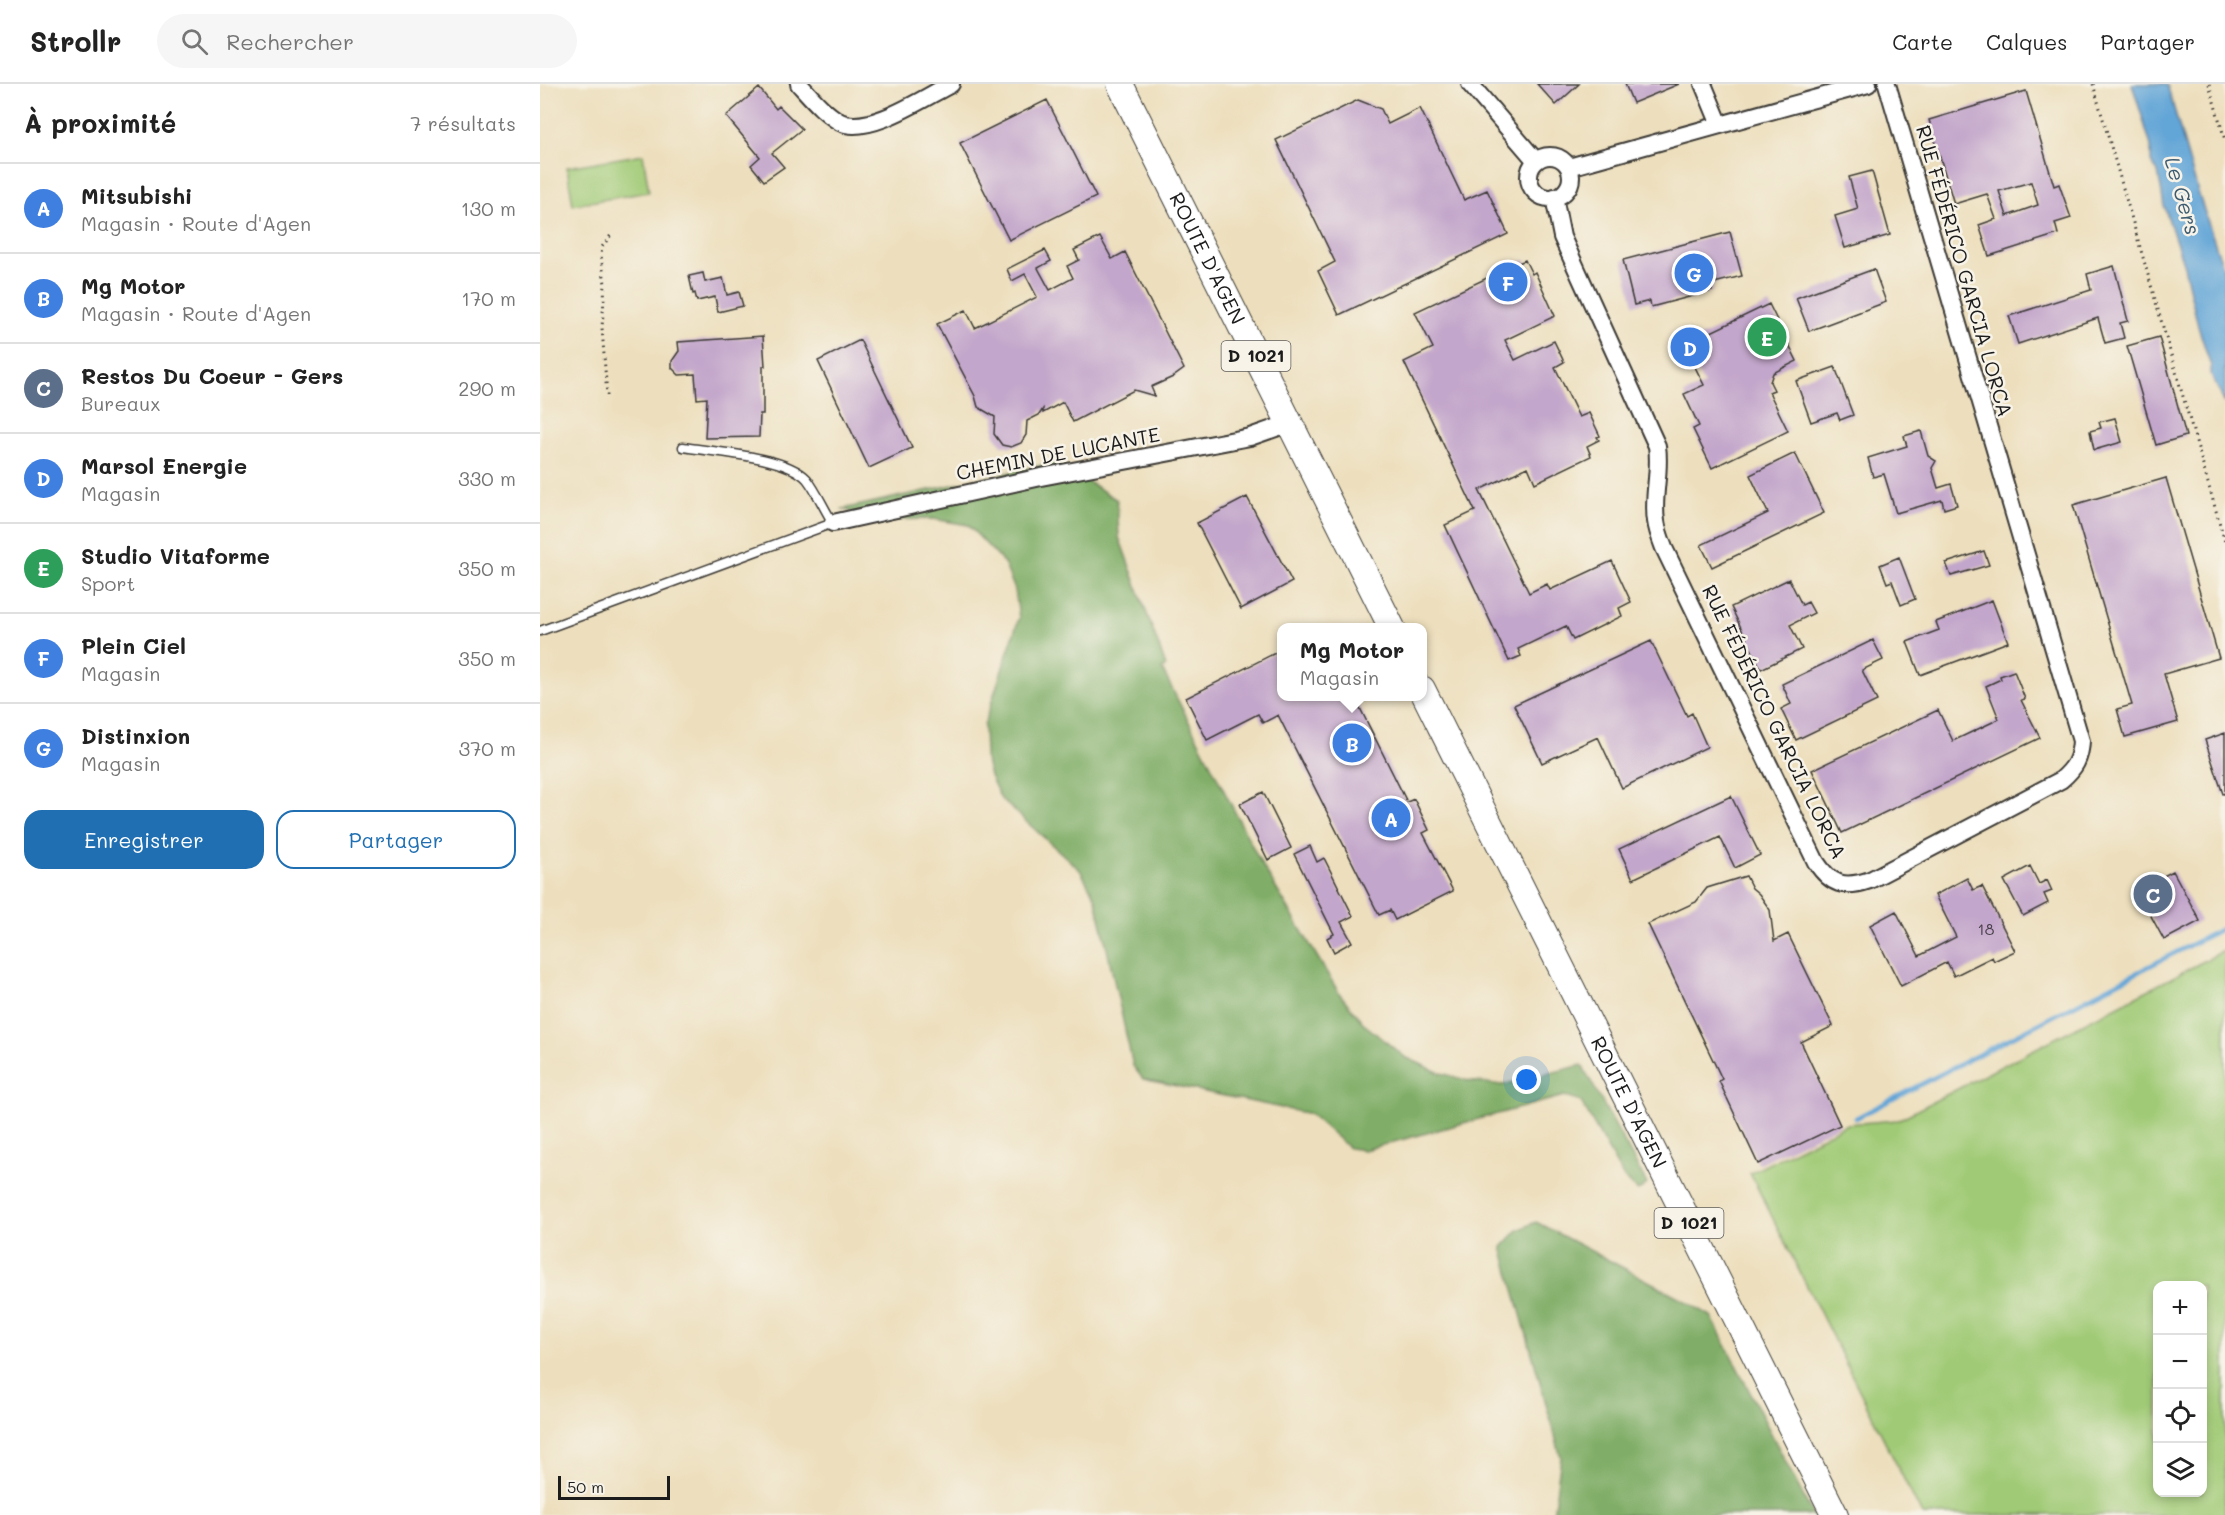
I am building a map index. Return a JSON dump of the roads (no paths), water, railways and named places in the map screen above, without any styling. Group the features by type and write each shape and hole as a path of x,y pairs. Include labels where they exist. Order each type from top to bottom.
{"main road":[{"name":"ROUTE D'AGEN","path":"1120,84 1390,623"},
{"name":"ROUTE D'AGEN","path":"1427,699 1834,1515"}],"street":[{"path":"799,84 829,115 843,123 860,125 880,120 951,84"},
{"path":"1470,84 1536,161"},
{"path":"1703,84 1720,125"},
{"path":"1569,167 1868,84"},
{"name":"RUE FÉDÉRICO GARCIA LORCA","path":"1554,197 1562,237 1657,446 1660,463 1655,500 1656,522 1664,548 1816,862 1825,875 1840,884 1855,885 1870,880 2061,780 2073,770 2078,760 2081,741 1887,84"},
{"path":"1554,156 1569,167 1571,180 1569,186 1554,197 1541,195 1532,186 1530,173 1536,161 1554,156"},
{"name":"CHEMIN DE LUCANTE","path":"833,523 1041,477 1250,437 1290,423"}],"lane":[{"path":"540,631 833,523 807,480 797,471 760,459 683,447"}],"water":[{"name":"Le Gers","path":"2132,84 2167,84 2199,195 2225,273 2225,404 2211,374 2211,366 2198,326 2184,266 2164,206 2158,172 2151,162 2151,146"}],"waterway":[{"path":"1856,1118 2225,927"}],"place":[{"name":"Distinxion","path":"1694,273"},
{"name":"Plein Ciel","path":"1508,282"},
{"name":"Studio Vitaforme","path":"1767,337"},
{"name":"Marsol Energie","path":"1690,347"},
{"name":"Mg Motor","path":"1352,743"},
{"name":"Mitsubishi","path":"1391,818"},
{"name":"Restos Du Coeur - Gers","path":"2153,894"}]}
